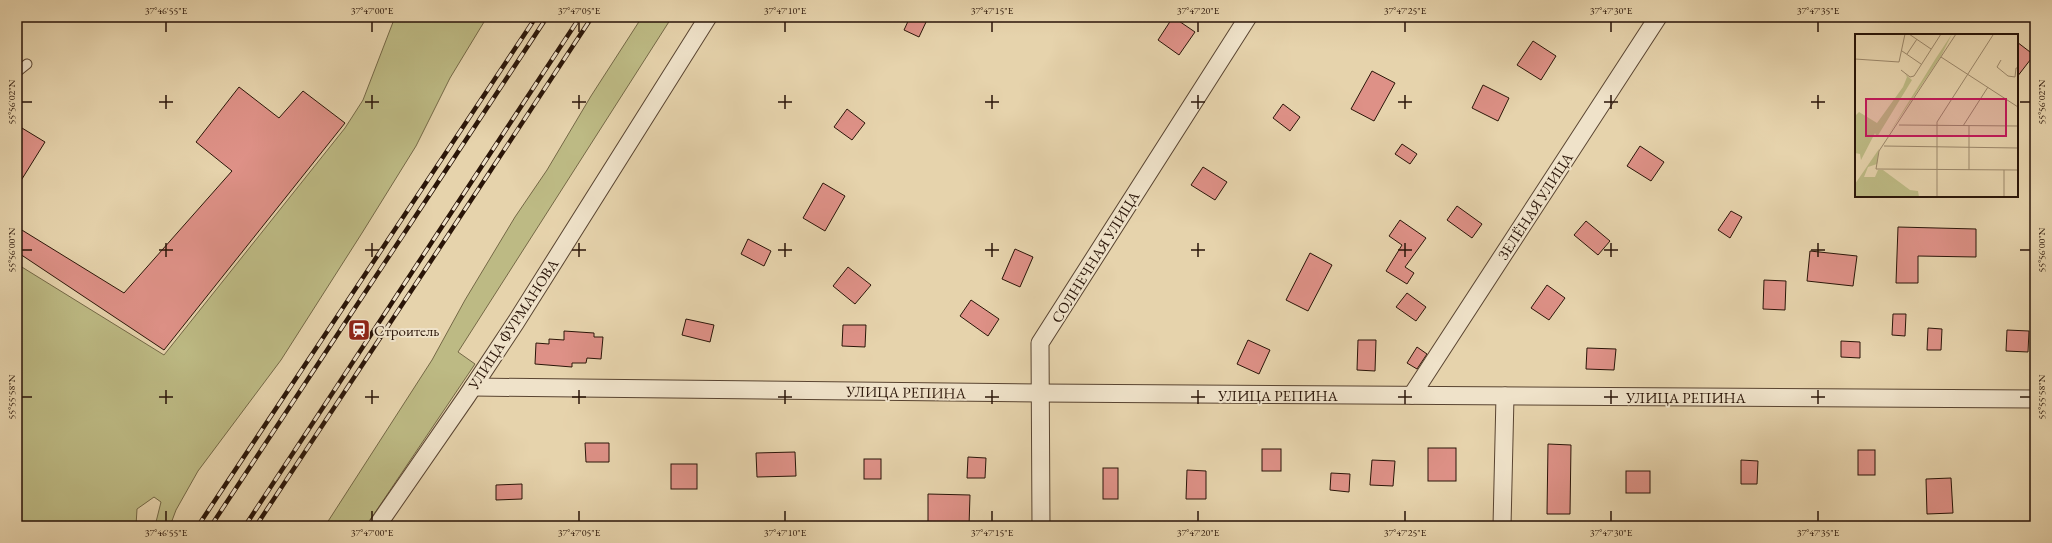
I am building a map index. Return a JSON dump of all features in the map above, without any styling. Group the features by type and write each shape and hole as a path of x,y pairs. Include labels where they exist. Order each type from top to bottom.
{"street":[{"name":"УЛИЦА ФУРМАНОВА","path":"377,526 516,322 708,17"},
{"name":"СОЛНЕЧНАЯ УЛИЦА","path":"1041,526 1040,343 1248,17"},
{"name":"ЗЕЛЁНАЯ УЛИЦА","path":"1412,395 1658,17"},
{"name":"УЛИЦА РЕПИНА","path":"473,387 1040,393 2035,399"},
{"path":"1502,526 1505,396"}],"lane":[{"path":"17,72 27,64"}],"shaded area":[{"path":"395,17 487,17 450,78 416,146 362,233 281,360 198,471 176,510 170,526 155,526 161,502 154,497 137,509 136,526 17,526 17,264 164,355 345,128 363,100"},
{"path":"642,17 672,17 458,352 475,364 366,526 325,526 432,360 465,300 515,217 547,170 591,96"}],"building":[{"path":"910,17 920,17 927,20 919,37 904,30"},
{"path":"1173,17 1195,32 1179,55 1158,40"},
{"path":"1533,41 1556,56 1541,80 1517,65"},
{"path":"2018,43 2034,55 2018,76"},
{"path":"1372,71 1395,83 1374,121 1351,109"},
{"path":"1483,85 1509,98 1498,121 1472,108"},
{"path":"239,87 279,118 303,91 345,123 164,350 17,252 17,227 124,293 232,171 196,142"},
{"path":"1283,104 1300,117 1290,131 1273,118"},
{"path":"847,109 865,123 852,140 834,127"},
{"path":"17,125 45,142 17,187"},
{"path":"1402,144 1417,154 1410,164 1395,154"},
{"path":"1640,146 1664,162 1651,181 1627,166"},
{"path":"1203,167 1227,182 1215,200 1191,185"},
{"path":"823,183 845,196 825,231 803,218"},
{"path":"1457,206 1482,224 1472,238 1447,220"},
{"path":"1731,211 1742,217 1730,238 1718,230"},
{"path":"1400,220 1426,238 1405,267 1414,273 1407,284 1386,271 1402,245 1389,236"},
{"path":"1586,221 1610,241 1598,255 1574,235"},
{"path":"1898,227 1976,229 1976,257 1918,256 1918,283 1896,283"},
{"path":"748,239 771,251 764,266 741,254"},
{"path":"1015,249 1033,257 1020,287 1002,279"},
{"path":"1810,251 1857,256 1853,286 1807,281"},
{"path":"1310,253 1332,265 1308,311 1286,300"},
{"path":"848,267 871,285 855,304 833,286"},
{"path":"1764,280 1786,281 1785,310 1763,309"},
{"path":"1547,285 1565,298 1549,320 1531,308"},
{"path":"1407,293 1426,307 1416,321 1396,307"},
{"path":"971,300 999,319 988,336 960,316"},
{"path":"1893,314 1906,314 1905,336 1892,335"},
{"path":"686,319 714,325 710,342 682,335"},
{"path":"843,325 866,325 865,347 842,346"},
{"path":"1928,328 1942,329 1941,350 1927,350"},
{"path":"2007,330 2029,331 2028,352 2006,351"},
{"path":"564,331 594,333 594,337 603,337 601,359 587,358 586,363 572,363 572,367 535,364 536,343 549,344 549,339 564,340"},
{"path":"1248,340 1270,350 1259,374 1237,364"},
{"path":"1358,340 1376,340 1375,371 1357,370"},
{"path":"1841,341 1860,342 1860,358 1841,357"},
{"path":"1417,347 1427,354 1417,369 1407,363"},
{"path":"1587,348 1616,349 1614,370 1586,369"},
{"path":"585,443 609,443 609,462 586,462"},
{"path":"1548,444 1571,445 1570,514 1547,514"},
{"path":"1428,448 1456,448 1456,481 1428,481"},
{"path":"1262,449 1281,449 1281,471 1262,471"},
{"path":"1858,450 1875,450 1875,475 1858,475"},
{"path":"795,452 796,476 757,477 756,453"},
{"path":"968,457 986,458 985,478 967,478"},
{"path":"864,459 881,459 881,479 864,479"},
{"path":"1372,460 1395,461 1393,486 1370,485"},
{"path":"1741,460 1758,461 1757,484 1741,484"},
{"path":"671,464 697,464 697,489 671,489"},
{"path":"1103,468 1118,468 1118,499 1103,499"},
{"path":"1187,470 1206,471 1206,499 1186,499"},
{"path":"1626,471 1650,471 1650,493 1626,493"},
{"path":"1331,473 1350,474 1349,492 1330,490"},
{"path":"1951,478 1953,513 1927,514 1926,479"},
{"path":"522,484 522,499 496,500 496,485"},
{"path":"928,494 970,495 969,526 928,526"}],"railway":[{"path":"198,526 536,17"},
{"path":"211,526 547,17"},
{"path":"245,526 580,17"},
{"path":"256,526 592,17"}],"place":[{"name":"Строитель","path":"359,330"}]}
